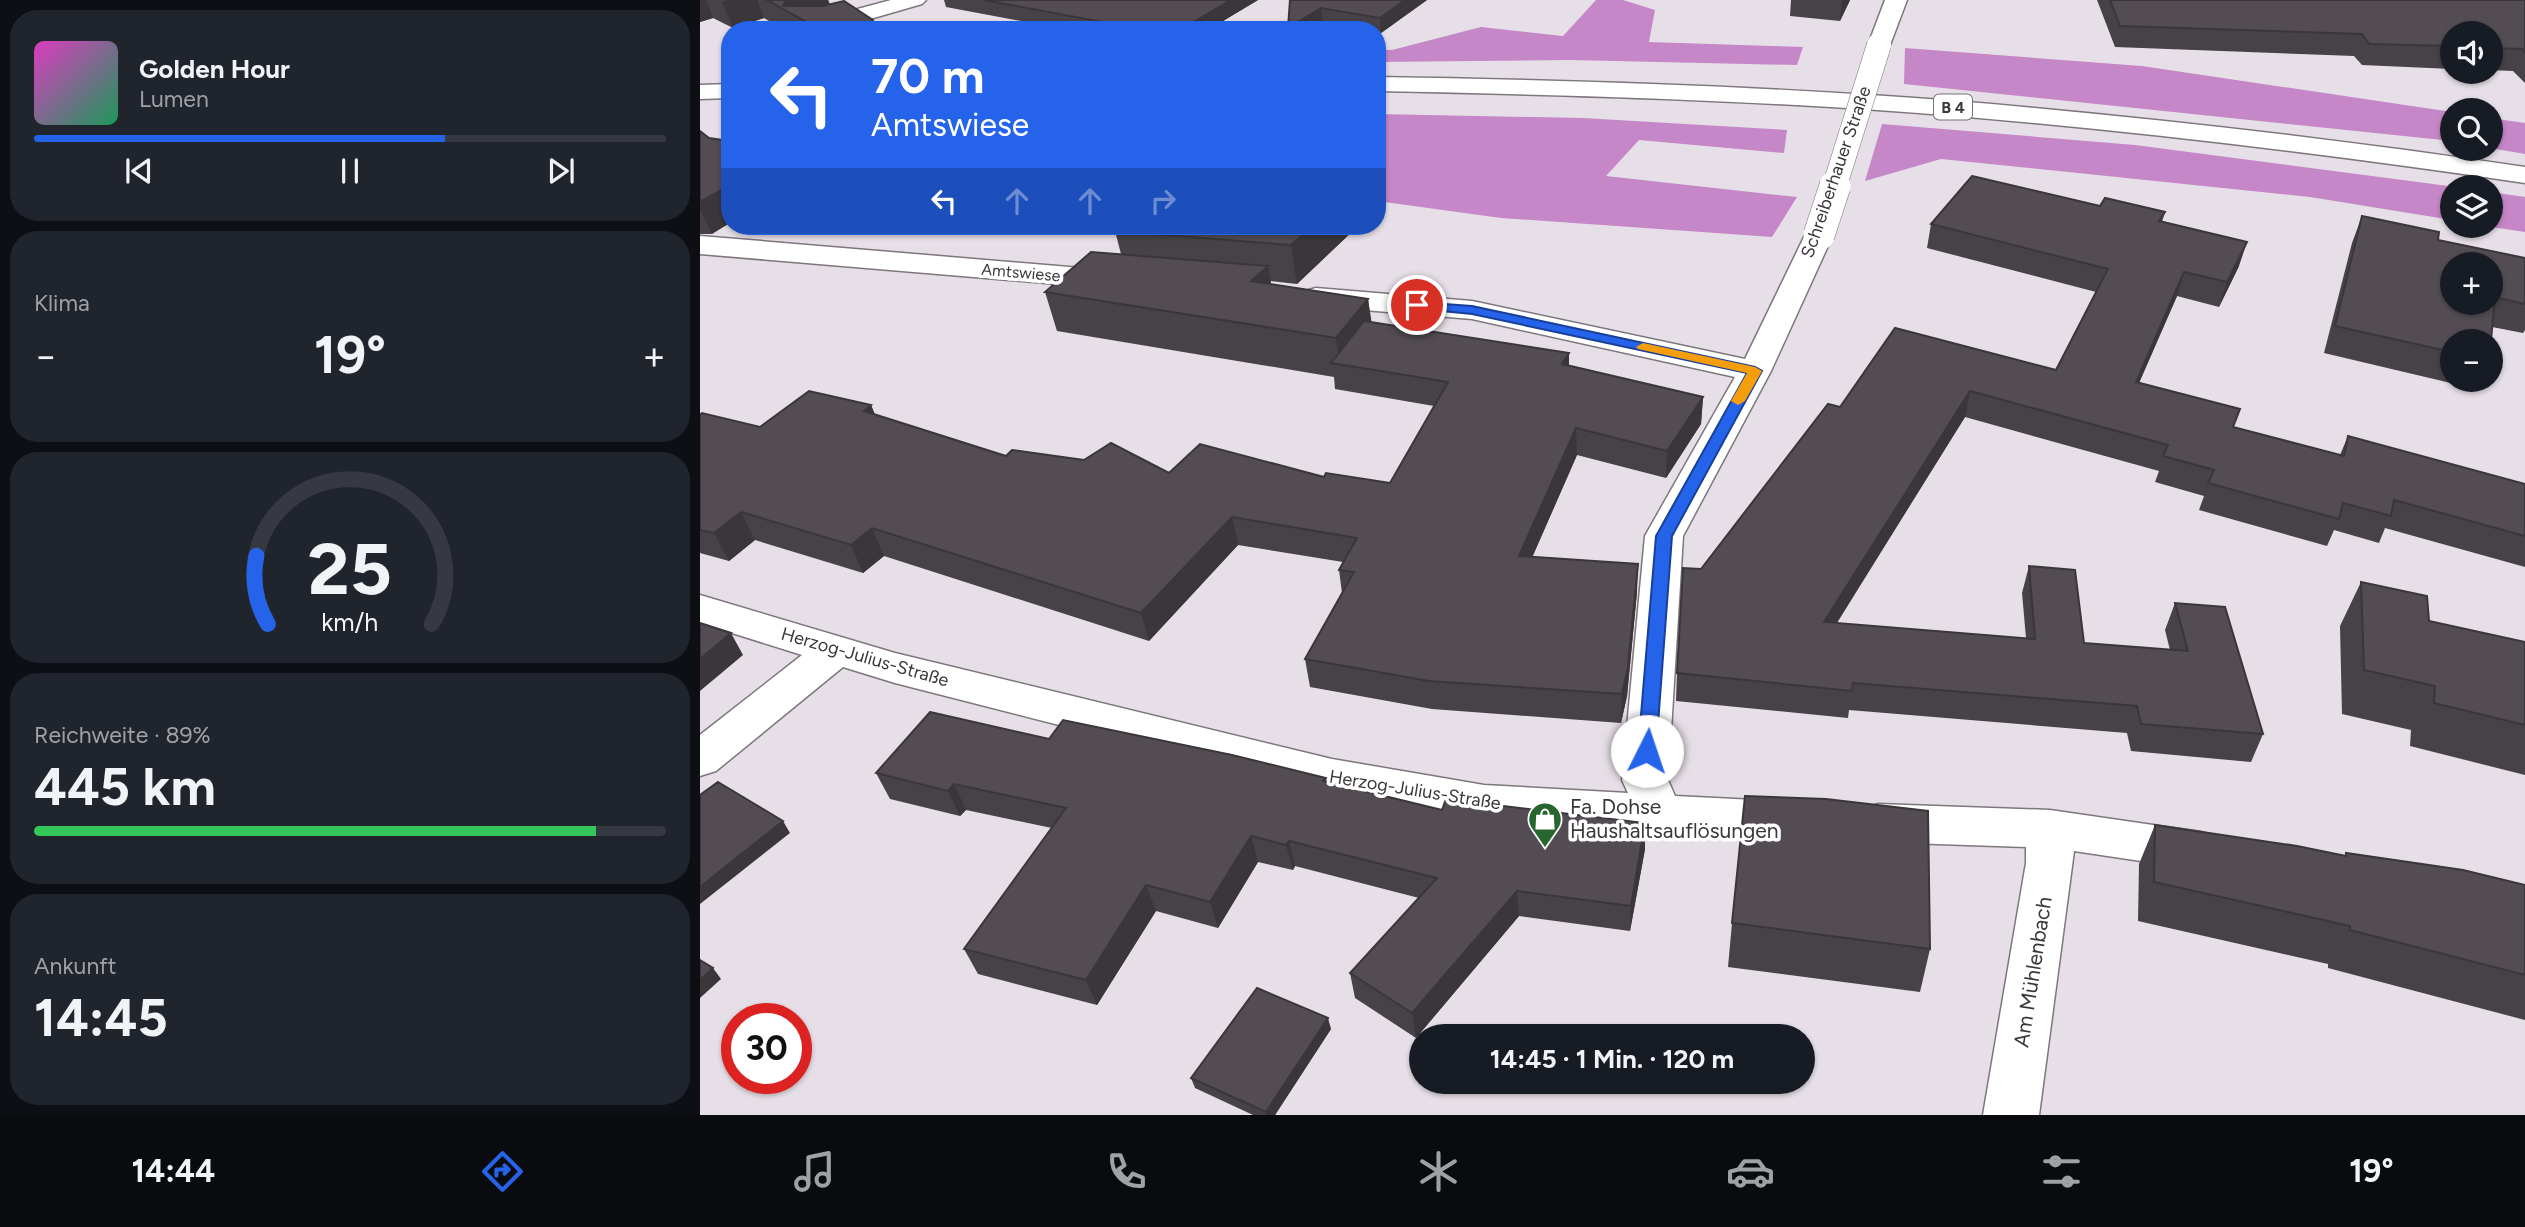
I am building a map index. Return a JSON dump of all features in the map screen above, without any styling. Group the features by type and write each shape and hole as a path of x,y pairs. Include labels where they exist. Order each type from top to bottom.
{"main road":[{"path":"839,21 915,0"},
{"name":"Schreiberhauer Straße","path":"1661,815 1644,780 1664,536 1755,371 1819,236 1896,0"},
{"name":"B 4","path":"1386,85 1646,90 1927,105 2212,132 2525,175"},
{"path":"700,92 721,91"},
{"name":"Amtswiese","path":"700,245 1141,282"},
{"path":"1293,295 1472,310 1755,371"},
{"name":"Herzog-Julius-Straße","path":"700,609 836,650 1159,735 1332,777 1484,803 1661,815 2050,829 2240,856"},
{"path":"700,759 836,650"},
{"name":"Am Mühlenbach","path":"2011,1115 2050,863 2050,829"}],"shaded area":[{"path":"1596,0 1623,0 1655,10 1649,42 1803,47 1797,65 1570,60 1386,62 1386,50 1481,27 1563,36"},
{"path":"1905,48 2142,66 2440,110 2440,140 1904,84"},
{"path":"1386,114 1583,118 1787,130 1784,153 1639,140 1606,176 1797,197 1772,237 1501,218 1386,202"},
{"path":"2503,120 2525,123 2525,154 2503,150"},
{"path":"1882,124 2135,145 2440,185 2440,218 2310,197 1941,159 1865,181"},
{"path":"2503,194 2525,197 2525,232 2503,229"}],"building":[{"path":"767,0 786,0 783,6 823,6 844,1 873,20 872,21 805,21"},
{"path":"984,0 1231,0 1195,21 1097,21"},
{"path":"1290,0 1405,0 1380,18 1321,8 1300,21 1288,21"},
{"path":"2110,0 2525,0 2525,52 2522,49 2503,48 2503,21 2440,21 2440,46 2369,44 2362,34 2120,26"},
{"path":"700,131 709,138 721,140 721,190 700,202"},
{"path":"1972,176 2100,206 2105,198 2165,212 2159,221 2247,242 2227,282 2184,272 2136,382 2240,409 2233,427 2344,456 2348,436 2525,484 2525,536 2394,500 2391,516 2343,503 2339,519 2208,483 2214,470 2163,456 2168,445 1970,391 1824,622 2035,639 2029,566 2075,570 2084,643 2188,651 2175,603 2225,607 2263,734 2141,724 2137,706 1853,683 1852,691 1677,673 1683,568 1701,569 1828,404 1840,407 1895,328 2056,370 2108,269 1931,224"},
{"path":"2362,216 2439,232 2438,240 2496,252 2440,252 2440,315 2493,315 2492,329 2440,329 2440,349 2335,326"},
{"path":"1165,235 1302,235 1291,245"},
{"path":"1091,252 1268,266 1251,281 1368,299 1336,338 1045,292"},
{"path":"2503,253 2525,258 2525,304 2503,299"},
{"path":"1364,321 1569,353 1562,364 1703,397 1667,451 1576,428 1519,556 1638,564 1628,667 1622,694 1429,681 1305,659 1354,572 1339,570 1357,538 1232,517 1141,613 872,528 851,545 741,512 714,533 700,530 700,415 702,413 760,427 809,391 871,405 864,411 1006,456 1012,450 1084,460 1111,443 1169,473 1200,444 1324,477 1326,473 1390,483 1448,382 1331,363"},
{"path":"2361,582 2427,596 2429,621 2525,642 2525,725 2434,703 2435,686 2364,670"},
{"path":"700,623 731,633 700,659"},
{"path":"930,712 1049,739 1063,720 1232,755 1442,810 1446,799 1645,823 1631,906 1517,891 1412,1013 1350,973 1437,878 1289,841 1286,845 1251,836 1210,902 1146,885 1086,980 964,949 1066,808 954,784 948,791 876,773"},
{"path":"718,782 783,821 700,887 700,795"},
{"path":"1745,796 1826,799 1928,811 1930,949 1732,923"},
{"path":"2155,825 2346,856 2346,853 2463,870 2525,885 2525,975 2350,930 2350,926 2154,882"},
{"path":"700,960 713,968 700,980"},
{"path":"1257,988 1328,1018 1266,1112 1191,1078"}],"slow traffic":[{"path":"1643,347 1755,371 1738,401"}],"place":[{"name":"Fa. Dohse Haushaltsauflösungen","path":"1545,849"}],"route":[{"path":"1417,305 1472,310 1755,371 1664,536 1647,751"}]}
